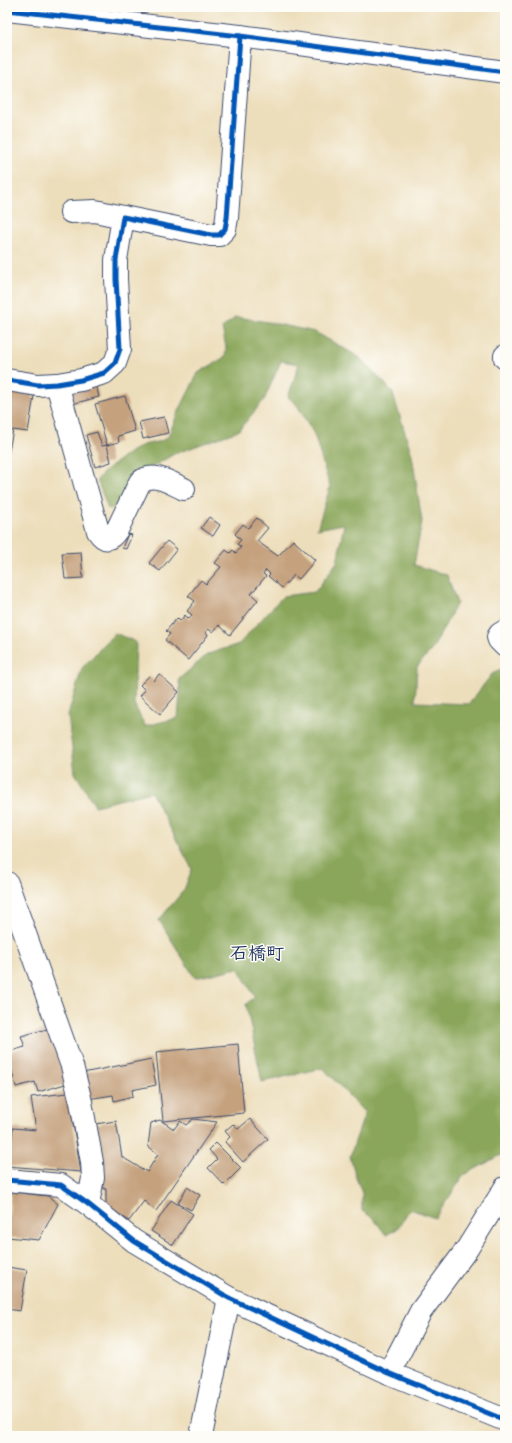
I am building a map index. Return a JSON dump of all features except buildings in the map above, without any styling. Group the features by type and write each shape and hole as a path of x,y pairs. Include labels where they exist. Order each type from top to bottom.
{"street":[{"path":"14,9 240,36 505,72"},
{"path":"71,212 95,211 211,235 220,235 225,229 227,218 240,36"},
{"path":"7,380 38,385 57,384 81,380 104,373 115,363 118,356 120,336 116,260 124,217"},
{"path":"57,384 98,531 101,537 107,539 112,537 140,482 145,478 153,476 184,489"},
{"path":"505,631 498,637 505,646"},
{"path":"7,883 72,1066 81,1102 92,1162 93,1178 88,1204"},
{"path":"7,1180 62,1185 134,1241 228,1298 389,1373 505,1420"},
{"path":"389,1373 421,1311 467,1249 505,1188"},
{"path":"201,1436 228,1298"}],"green space":[{"path":"236,317 315,332 359,357 392,391 412,455 422,521 414,565 447,575 457,603 433,648 417,667 415,702 469,704 492,674 505,668 505,1153 464,1175 435,1218 410,1209 397,1229 386,1235 373,1218 362,1211 362,1193 350,1156 365,1113 323,1068 262,1082 246,1004 255,997 238,968 195,978 159,920 184,890 192,869 151,792 95,806 75,773 68,715 82,668 115,633 136,642 134,704 145,726 178,718 180,693 179,679 208,654 239,644 283,596 315,592 337,562 344,524 317,529 330,487 314,434 297,405 288,397 299,364 281,361 264,400 238,431 174,454 144,472 115,508 108,509 97,480 105,471 127,454 143,445 161,441 168,437 198,373 225,357 226,347 222,328"}],"cycle path":[{"path":"7,10 240,36 505,72"},
{"path":"7,380 38,385 57,384 81,380 104,373 115,363 120,349 116,260 123,217 211,235 219,235 225,229 240,36"},
{"path":"7,1180 61,1185 88,1204 134,1241 229,1298 389,1373 505,1420"}],"district":[{"name":"石橋町","path":"257,954"}]}
